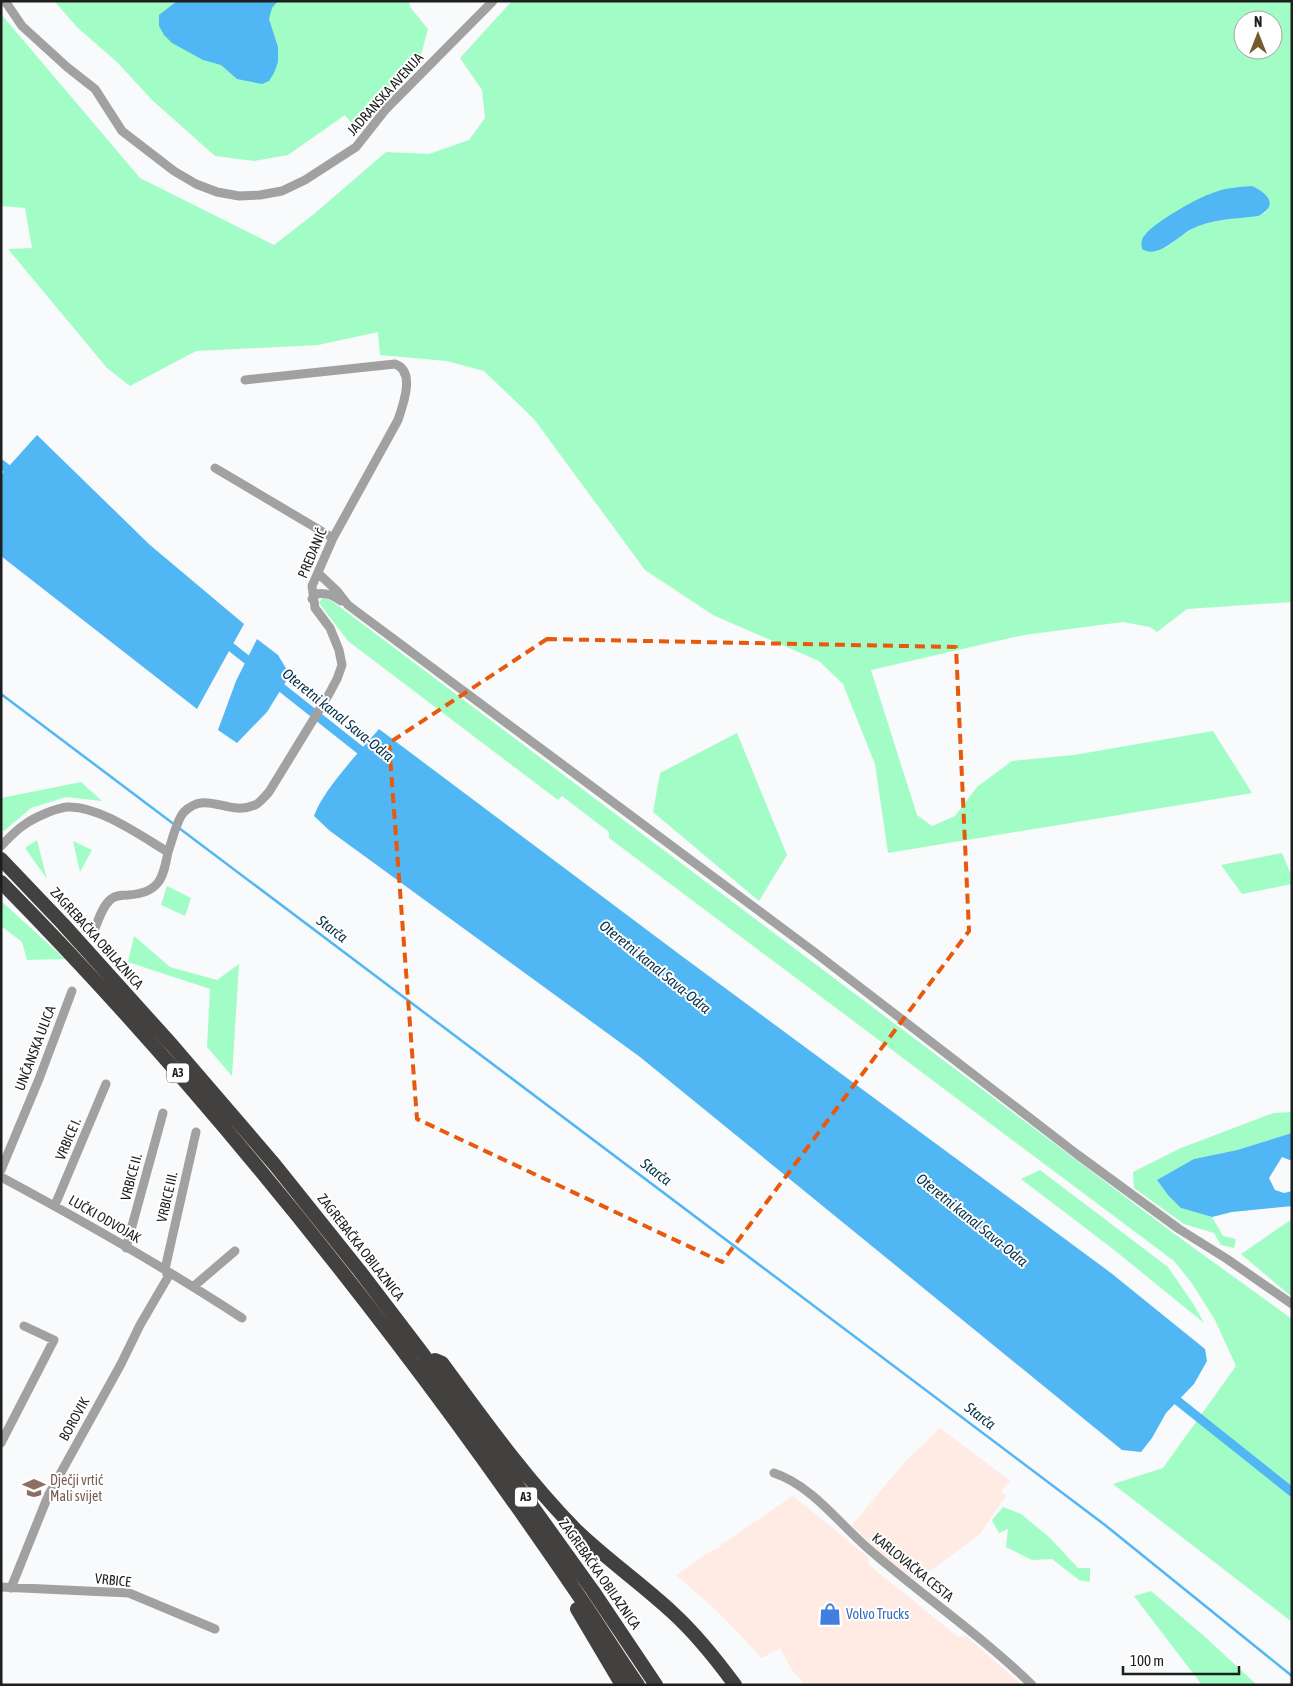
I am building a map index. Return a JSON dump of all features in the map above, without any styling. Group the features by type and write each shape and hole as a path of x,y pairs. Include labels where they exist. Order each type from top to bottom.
{"highway":[{"name":"ZAGREBAČKA OBILAZNICA","path":"1,859 63,924 179,1052 319,1219 424,1354 593,1591 656,1685"},
{"name":"A3","path":"1,882 54,936 160,1051 267,1178 394,1339 496,1478 638,1685"},
{"path":"424,1354 442,1363 519,1467 576,1529 673,1613 707,1648 735,1685"},
{"path":"496,1478 510,1513 572,1601 622,1685"}],"street":[{"name":"JADRANSKA AVENIJA","path":"6,1 22,26 67,67 95,89 122,131 174,171 196,184 217,192 239,196 282,191 305,180 356,146 386,109 493,1"},
{"name":"PREDANIĆ","path":"94,931 106,904 112,898 139,894 157,885 162,876 168,852 183,813 201,802 239,809 256,805 269,792 329,694 342,664 339,650 330,628 315,608 312,599 312,586 332,538 398,420 403,406 407,382 405,372 400,366 395,364 245,380"},
{"path":"215,468 332,538"},
{"path":"318,573 337,591 348,606"},
{"path":"312,599 316,594 334,595 813,951 1078,1155 1178,1229 1227,1259 1292,1304"},
{"path":"1,846 24,825 49,812 66,807 87,810 115,820 168,852"},
{"name":"UNČANSKA ULICA","path":"1,1170 39,1079 72,991"},
{"name":"VRBICE I.","path":"54,1206 106,1084"},
{"name":"VRBICE II.","path":"126,1248 163,1113"},
{"name":"VRBICE III.","path":"165,1269 196,1132"},
{"name":"LUČKI ODVOJAK","path":"1,1177 165,1269 242,1318"},
{"path":"194,1286 235,1251"},
{"name":"BOROVIK","path":"6,1587 48,1496 168,1277 165,1269"},
{"path":"1,1443 54,1340 24,1326"},
{"name":"KARLOVAČKA CESTA","path":"774,1473 787,1478 810,1494 869,1549 987,1645 1032,1685"},
{"name":"VRBICE","path":"6,1587 128,1593 215,1629"}],"highlighted area":[{"path":"547,639 956,647 969,931 722,1262 417,1119 389,743"}],"shaded area":[{"path":"940,1428 1010,1481 1001,1491 1006,1496 979,1535 916,1581 877,1550 852,1525 904,1463"},
{"path":"793,1496 868,1557 869,1565 958,1637 966,1636 1022,1685 806,1685 792,1670 780,1648 762,1658 719,1613 676,1575 711,1551 719,1548"}],"green space":[{"path":"54,1 409,1 410,7 428,29 418,66 356,129 345,115 288,155 254,161 215,156 152,100 117,62 78,28"},
{"path":"512,1 1292,1 1292,602 1187,609 1157,632 1150,627 1123,622 1024,635 871,670 917,815 932,826 955,816 977,787 1012,761 1074,755 1213,731 1252,793 888,853 875,764 843,684 819,661 713,615 645,570 534,419 484,371 447,361 380,355 378,332 318,345 196,351 130,386 107,368 8,249 32,248 25,208 1,206 1,14 140,178 274,245 314,214 386,152 429,154 469,140 485,118 482,90 460,58","holes":["1252,186 1268,198 1269,206 1265,213 1201,224 1167,247 1154,252"]},
{"path":"323,597 332,601 1180,1238 1292,1319 1292,1622 1113,1484 1163,1468 1236,1366 1215,1320 1191,1282 1174,1261 609,838 609,832 562,796 558,800 348,641 319,603"},
{"path":"737,733 787,855 759,901 653,812 660,773"},
{"path":"81,782 102,801 66,797 31,808 4,831 1,829 1,798"},
{"path":"37,840 47,879 25,848"},
{"path":"73,841 92,850 80,872"},
{"path":"1282,853 1292,877 1292,884 1242,894 1221,865"},
{"path":"167,886 191,898 185,916 161,905"},
{"path":"1,901 65,959 27,960 22,942 1,926"},
{"path":"134,936 170,967 217,980 239,964 232,1076 207,1047 210,989 128,962"},
{"path":"1292,1112 1292,1133 1237,1150 1194,1159 1181,1208 1212,1217 1223,1236 1236,1239 1234,1248 1221,1245 1214,1233 1184,1224 1134,1188 1133,1172 1181,1148 1273,1113"},
{"path":"1040,1170 1168,1267 1204,1323 1113,1249 1021,1179"},
{"path":"1292,1219 1292,1297 1241,1254"},
{"path":"1003,1507 1021,1514 1049,1537 1078,1568 1090,1568 1090,1582 1079,1580 1052,1559 1032,1560 1006,1547 1008,1529 999,1533 992,1520"},
{"path":"1151,1591 1203,1635 1257,1685 1202,1685 1134,1596"}],"water":[{"path":"177,1 278,1 272,8 269,19 278,47 278,62 269,81 262,84 237,79 221,65 203,60 172,43 159,26 159,15"},
{"path":"1252,186 1262,192 1269,200 1270,204 1265,212 1258,216 1223,220 1198,226 1161,249 1148,251 1142,249 1142,240 1149,230 1165,218 1204,196 1220,190"},
{"path":"37,435 150,545 244,624 197,709 1,556 1,475"},
{"path":"257,639 278,655 290,675 267,712 237,743 218,730 236,681"},
{"path":"379,729 683,957 1111,1273 1205,1349 1207,1361 1194,1384 1166,1413 1152,1438 1141,1452 1122,1450 640,1057 330,831 314,816 325,795 352,759"},
{"path":"1292,1133 1292,1161 1282,1157 1269,1178 1275,1190 1284,1193 1292,1191 1292,1206 1232,1212 1212,1217 1181,1208 1157,1180 1194,1159 1237,1150"}],"waterway":[{"name":"Oteretni kanal Sava-Odra","path":"1,464 15,475"},
{"name":"Oteretni kanal Sava-Odra","path":"222,640 255,666"},
{"name":"Oteretni kanal Sava-Odra","path":"273,681 369,757"},
{"name":"Starča","path":"1,694 1105,1525 1292,1676"},
{"name":"Oteretni kanal Sava-Odra","path":"1169,1394 1292,1492"}],"place":[{"name":"Dječji vrtić Mali svijet","path":"34,1488"},
{"name":"Volvo Trucks","path":"830,1614"}]}
